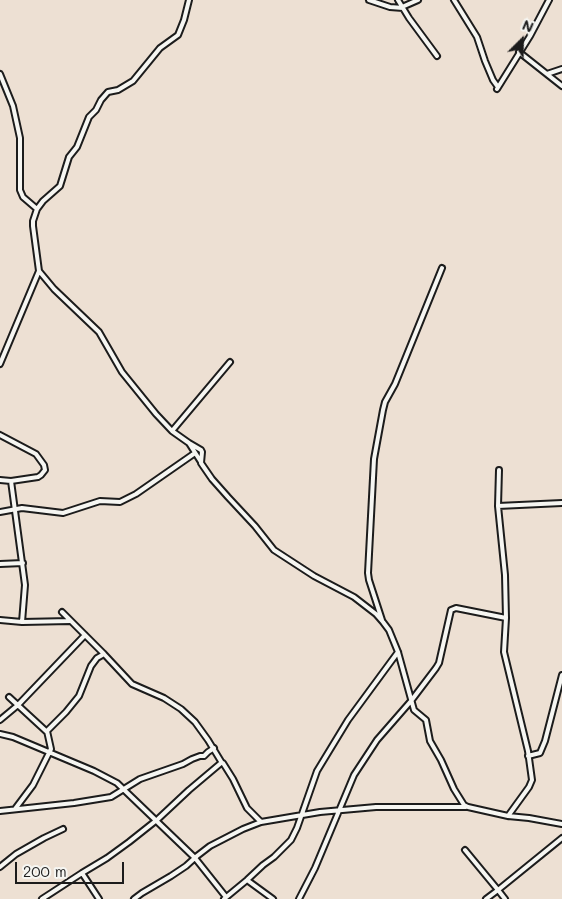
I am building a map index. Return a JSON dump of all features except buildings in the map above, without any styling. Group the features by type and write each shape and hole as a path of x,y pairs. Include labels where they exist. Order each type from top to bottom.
{"street":[{"path":"0,364 39,271 33,226 37,209 60,186 69,157 78,148 90,117 101,100 108,92 118,90 133,80 162,46 178,35 189,0"},
{"path":"369,0 390,7 403,8 418,0"},
{"path":"398,0 437,56"},
{"path":"454,0 477,37 497,88 530,36 548,0"},
{"path":"519,52 562,86"},
{"path":"547,74 562,69"},
{"path":"0,74 13,106 20,138 20,190 23,197 37,209"},
{"path":"383,622 368,573 374,459 385,402 395,384 442,268"},
{"path":"39,271 54,289 99,332 122,372 156,414 172,431 201,450 201,462"},
{"path":"172,431 230,362"},
{"path":"0,435 36,454 44,465 45,470 38,477 10,481 0,480"},
{"path":"189,443 212,479 277,552 314,576 354,597 376,614 390,630 416,713 426,720 430,741 459,798 468,807"},
{"path":"0,512 22,508 63,514 100,501 120,502 136,494 195,453"},
{"path":"499,470 498,506 505,575 506,618 504,652 532,780 508,816"},
{"path":"10,481 24,564 25,585 22,622"},
{"path":"498,506 562,503"},
{"path":"0,564 24,564"},
{"path":"299,899 315,868 354,775 377,740 411,701 439,663 451,610 456,608 506,618"},
{"path":"62,612 132,684 164,698 181,709 198,725 233,779 247,808 261,822"},
{"path":"0,620 22,622 70,621"},
{"path":"0,720 18,705 85,635"},
{"path":"0,734 13,737 117,783 195,858 225,898 291,840 298,828 317,771 348,720 398,652"},
{"path":"47,732 78,696 91,665 104,654"},
{"path":"528,756 540,753 562,675"},
{"path":"9,697 47,732 51,748 33,785 15,809"},
{"path":"0,811 110,797 140,779 183,764 192,758 204,756 214,748"},
{"path":"42,899 107,858 156,820 222,763"},
{"path":"134,899 142,892 186,866 210,846 243,829 261,822 302,814 376,807 468,807 508,816 562,824"},
{"path":"0,867 16,854 44,838 63,830"},
{"path":"486,899 562,838"},
{"path":"464,850 505,899"},
{"path":"82,873 99,899"},
{"path":"247,880 267,897 273,899"}]}
